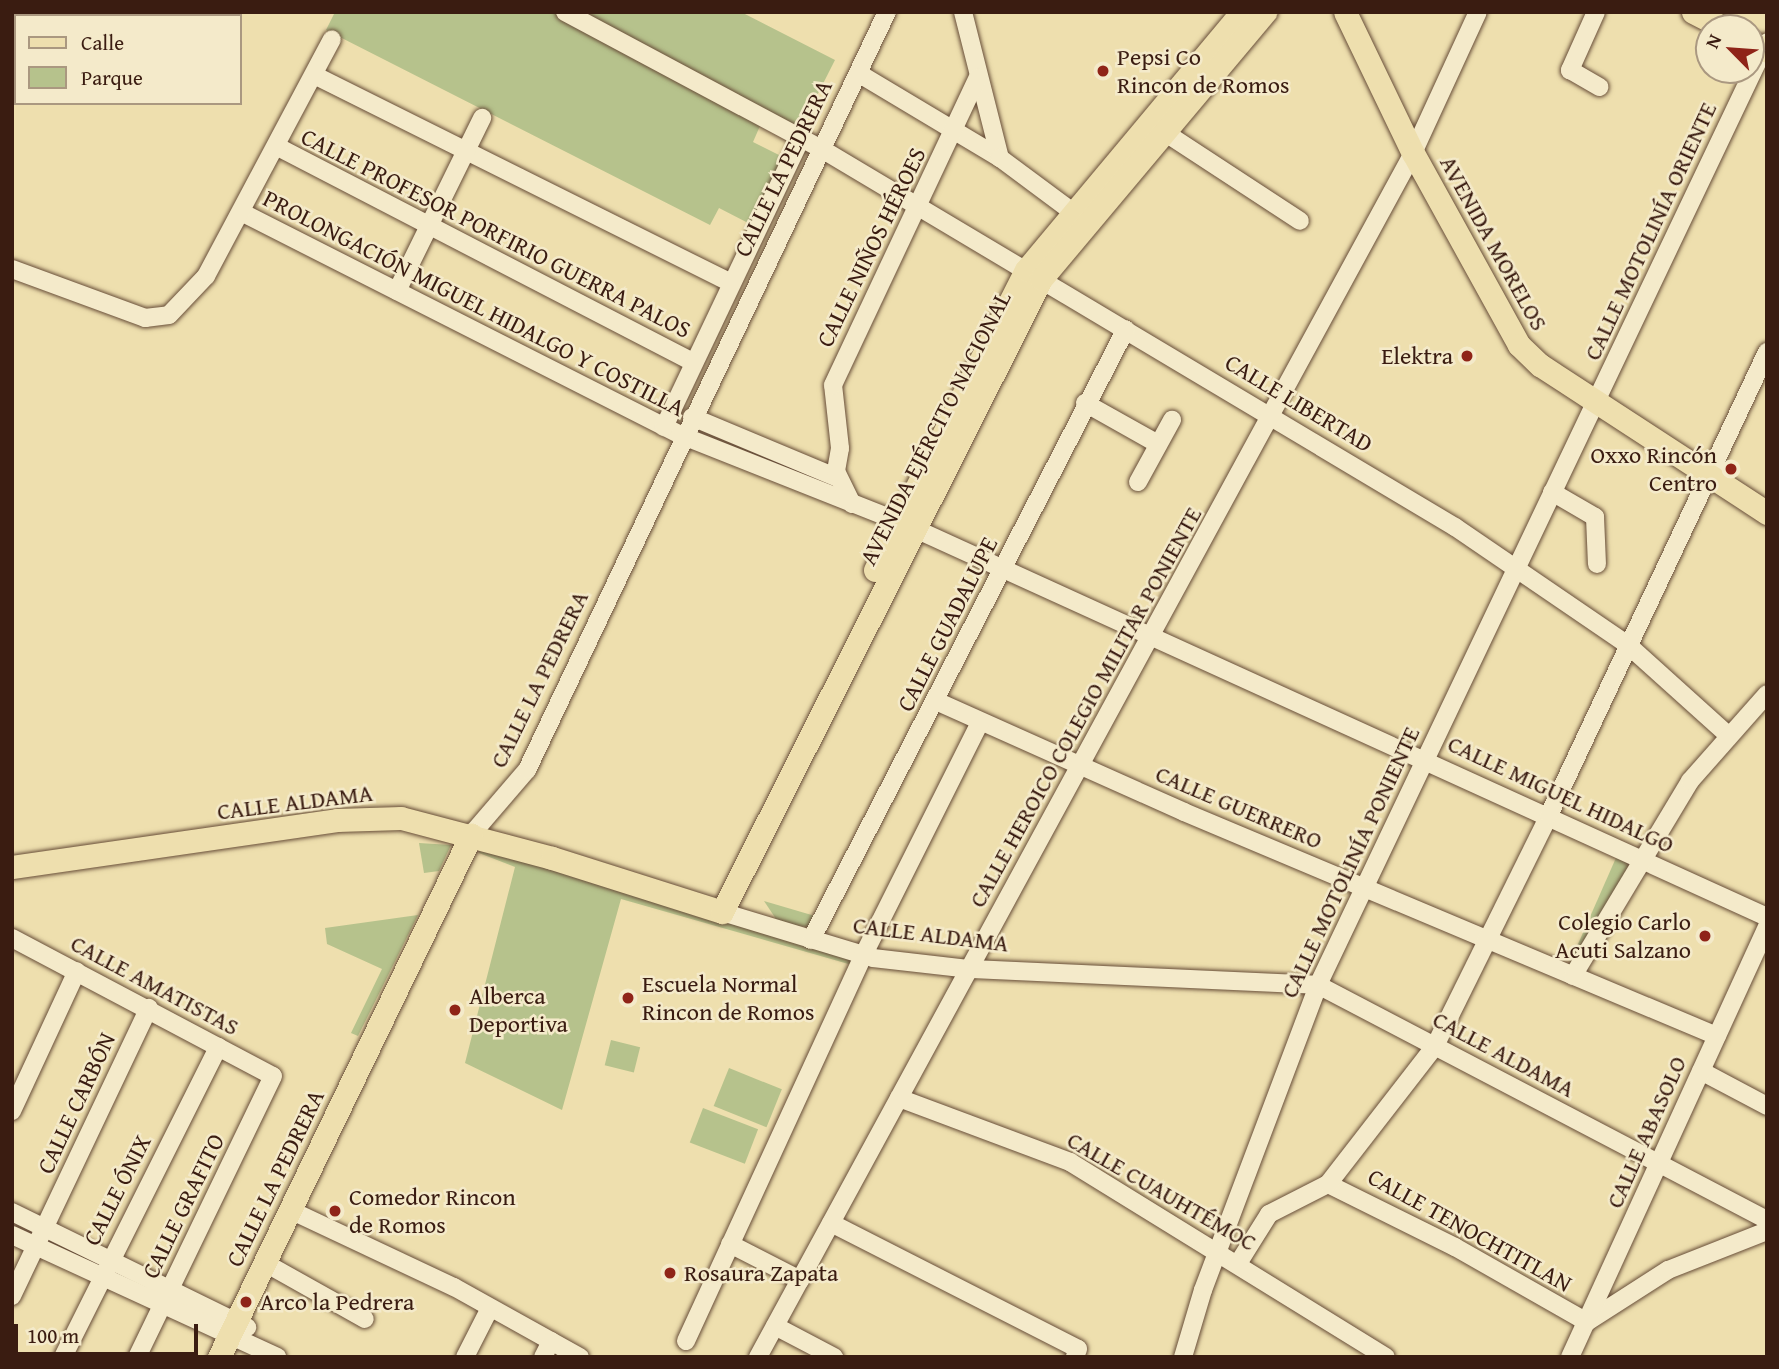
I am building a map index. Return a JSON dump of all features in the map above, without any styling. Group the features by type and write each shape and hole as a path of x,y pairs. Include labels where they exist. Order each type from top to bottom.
{"main road":[{"name":"AVENIDA EJÉRCITO NACIONAL","path":"1033,274 1238,26 1265,12"},
{"name":"AVENIDA MORELOS","path":"1345,12 1413,153 1519,345 1595,402 1767,513"},
{"name":"AVENIDA EJÉRCITO NACIONAL","path":"717,911 906,525 1033,274 1074,213 1157,127"},
{"name":"CALLE ALDAMA","path":"12,867 359,818 426,822 717,911"},
{"name":"CALLE LA PEDRERA","path":"237,1335 371,1052 477,837"},
{"name":"CALLE LA PEDRERA","path":"219,1357 237,1335 274,1268 295,1212"}],"street":[{"name":"CALLE LIBERTAD","path":"565,12 820,148 1273,415 1455,527 1628,645 1728,735"},
{"name":"CALLE LA PEDRERA","path":"477,837 527,770 683,436 887,12"},
{"path":"963,12 1000,158"},
{"name":"CALLE HEROICO COLEGIO MILITAR PONIENTE","path":"758,1357 1273,415 1413,153 1478,12"},
{"path":"1596,12 1570,70 1600,87"},
{"path":"12,269 145,318 169,314 198,288 243,213 332,39"},
{"path":"858,73 1000,158 1074,213"},
{"path":"314,75 731,283"},
{"name":"CALLE NIÑOS HÉROES","path":"838,478 840,448 833,385 978,77"},
{"name":"CALLE MOTOLINÍA ORIENTE","path":"1595,402 1744,84"},
{"path":"397,291 482,118"},
{"path":"1157,127 1300,221"},
{"path":"664,427 801,138"},
{"name":"CALLE PROFESOR PORFIRIO GUERRA PALOS","path":"276,146 693,362"},
{"name":"PROLONGACIÓN MIGUEL HIDALGO Y COSTILLA","path":"243,213 683,436"},
{"name":"CALLE GUADALUPE","path":"811,940 1126,329"},
{"path":"1238,1262 1269,1214 1328,1184 1435,1046 1549,815 1767,352"},
{"name":"CALLE MOTOLINÍA PONIENTE","path":"1183,1357 1218,1252 1318,985 1595,402"},
{"path":"1085,404 1158,444"},
{"path":"692,418 838,478 852,504"},
{"path":"1138,482 1171,420"},
{"path":"683,436 906,525"},
{"path":"748,463 760,446"},
{"path":"1552,492 1595,517 1597,564"},
{"name":"CALLE MIGUEL HIDALGO","path":"906,525 1642,857 1767,917"},
{"path":"1573,976 1690,781 1767,694"},
{"name":"CALLE GUERRERO","path":"936,701 1364,887 1717,1036"},
{"path":"686,1341 863,957 980,722"},
{"name":"CALLE ALDAMA","path":"717,911 863,957 970,969 1318,985 1767,1220"},
{"name":"CALLE ABASOLO","path":"1570,1357 1767,927"},
{"name":"CALLE AMATISTAS","path":"12,938 149,1008 273,1076"},
{"path":"12,1111 18,1081 77,971"},
{"name":"CALLE CARBÓN","path":"12,1296 149,1008"},
{"name":"CALLE ÓNIX","path":"62,1357 218,1047"},
{"path":"1701,1071 1767,1106"},
{"name":"CALLE GRAFITO","path":"137,1357 273,1076"},
{"name":"CALLE CUAUHTÉMOC","path":"899,1098 1070,1162 1238,1262 1386,1357"},
{"name":"CALLE TENOCHTITLAN","path":"1328,1184 1455,1247 1587,1322"},
{"path":"12,1212 105,1268 167,1297 277,1357"},
{"path":"295,1212 490,1308 547,1349 580,1357"},
{"path":"831,1223 1078,1349 1075,1357"},
{"path":"1587,1322 1668,1270 1767,1231"},
{"path":"12,1235 36,1247 105,1268"},
{"path":"730,1244 800,1280"},
{"path":"274,1268 365,1318"},
{"path":"465,1357 490,1308"},
{"path":"775,1326 834,1357"}],"green space":[{"path":"335,12 741,12 835,60 793,143 760,126 753,142 785,158 752,225 719,208 710,225 326,30"},
{"path":"419,843 451,845 439,871 424,873"},
{"path":"482,843 856,957 852,965 621,899 562,1110 465,1063 515,867 479,853"},
{"path":"1619,851 1633,858 1573,972 1567,969"},
{"path":"764,901 815,916 810,927 780,925"},
{"path":"418,915 358,1036 351,1033 382,969 327,944 325,928"},
{"path":"611,1040 640,1047 634,1072 605,1065"},
{"path":"729,1068 782,1089 766,1127 714,1106"},
{"path":"703,1108 758,1129 745,1164 690,1143"}],"place":[{"name":"Pepsi Co Rincon de Romos","path":"1103,71"},
{"name":"Elektra","path":"1467,356"},
{"name":"Oxxo Rincón Centro","path":"1731,469"},
{"name":"Colegio Carlo Acuti Salzano","path":"1705,936"},
{"name":"Escuela Normal Rincon de Romos","path":"628,998"},
{"name":"Alberca Deportiva","path":"455,1010"},
{"name":"Comedor Rincon de Romos","path":"335,1211"},
{"name":"Rosaura Zapata","path":"670,1273"},
{"name":"Arco la Pedrera","path":"246,1302"}]}
